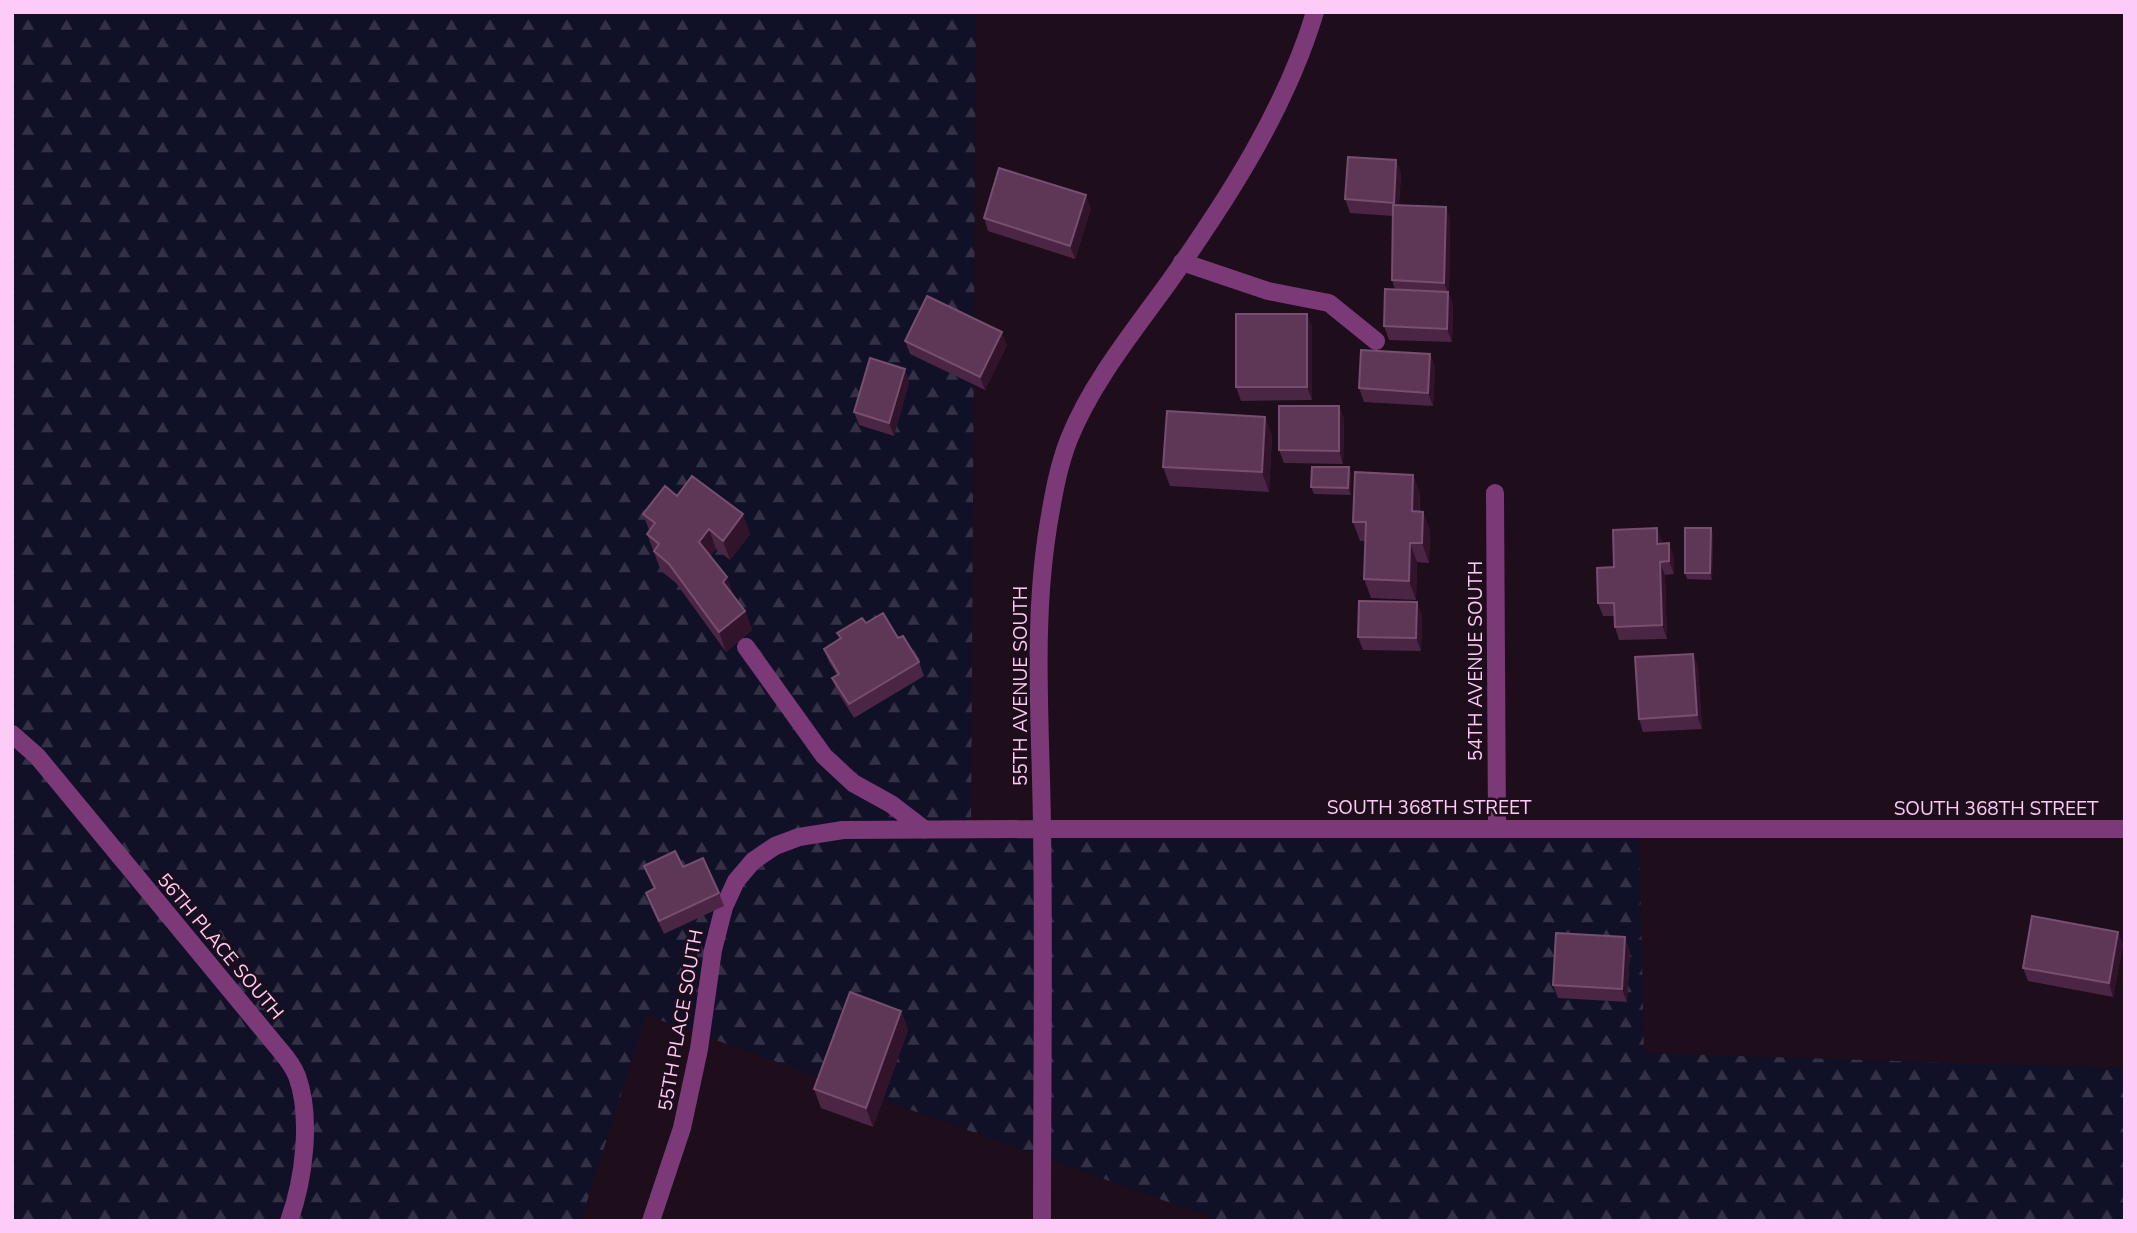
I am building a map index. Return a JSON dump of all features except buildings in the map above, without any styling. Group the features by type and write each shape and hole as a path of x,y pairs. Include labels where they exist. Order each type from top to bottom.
{"street":[{"name":"55TH AVENUE SOUTH","path":"1042,1221 1039,619 1043,559 1057,481 1069,440 1112,362 1182,262 1255,150 1294,75 1315,12"},
{"path":"1182,262 1268,291 1329,303 1376,341"},
{"name":"54TH AVENUE SOUTH","path":"1495,493 1497,828"},
{"path":"746,646 824,756 853,783 891,804 925,830"},
{"name":"56TH PLACE SOUTH","path":"12,734 37,756 279,1048 296,1074 304,1107 304,1146 289,1221"},
{"name":"SOUTH 368TH STREET","path":"744,870 775,846 813,833 843,830 2125,829"},
{"name":"55TH PLACE SOUTH","path":"650,1221 682,1128 699,1049 719,920 730,892 744,870"}],"green space":[{"path":"12,12 976,12 971,829 1639,828 1644,1053 2125,1068 2125,1221 1221,1221 646,1015 581,1221 12,1221"}]}
